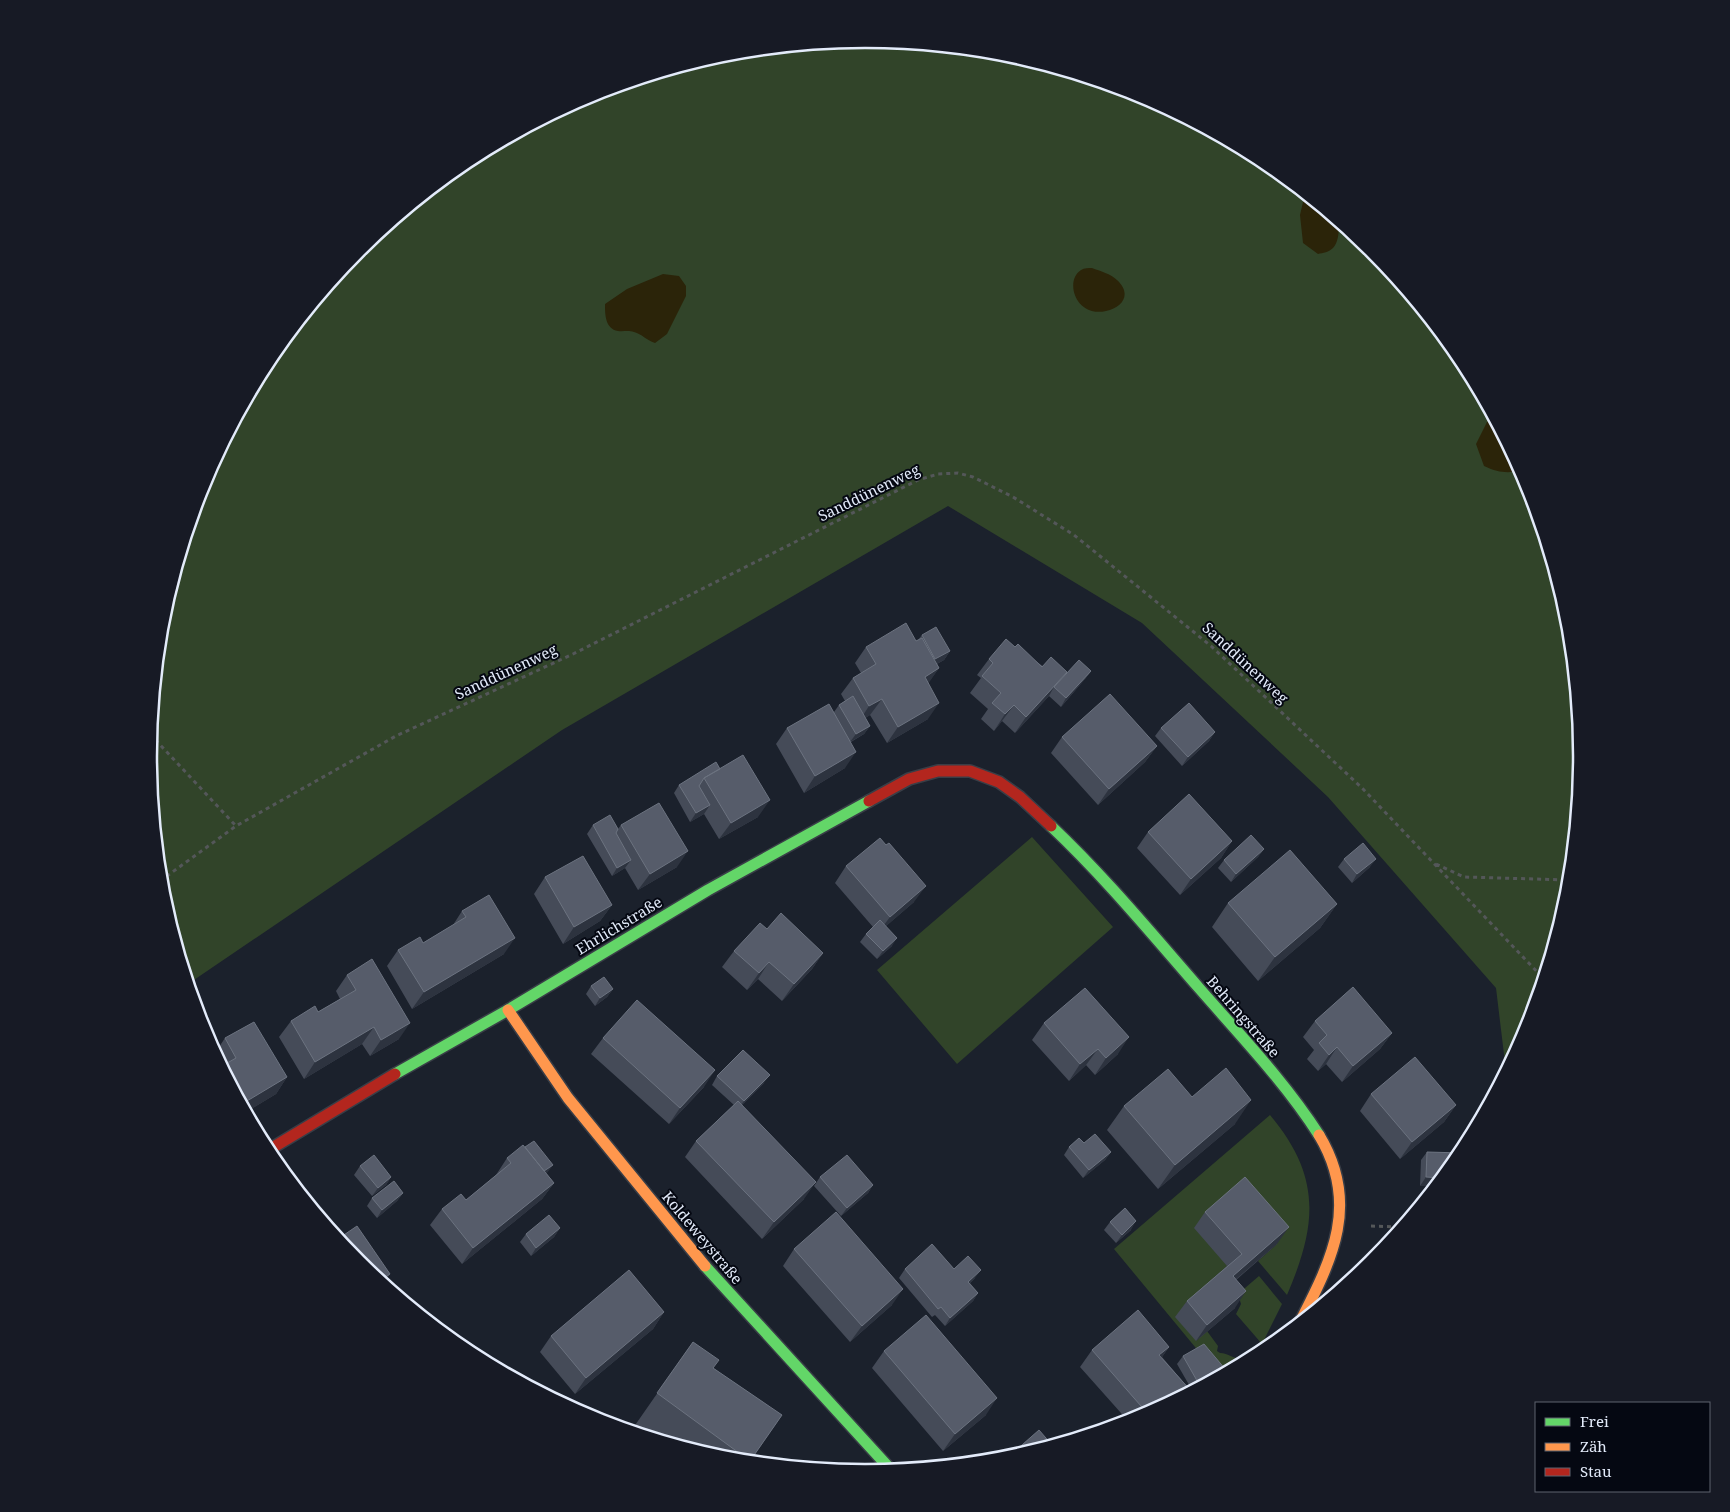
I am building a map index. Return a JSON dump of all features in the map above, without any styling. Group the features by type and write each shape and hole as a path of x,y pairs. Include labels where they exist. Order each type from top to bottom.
{"street":[{"name":"Ehrlichstraße","path":"274,1147 370,1088 508,1010 708,890 909,779 938,771 970,771 999,782"},
{"name":"Behringstraße","path":"999,782 1020,797 1069,843 1135,915 1260,1058 1308,1120 1326,1150 1338,1178 1341,1201 1338,1226 1331,1254 1320,1283 1306,1310"},
{"name":"Koldeweystraße","path":"508,1010 568,1098 701,1261 886,1464"}],"path":[{"name":"Sanddünenweg","path":"167,876 236,826 396,736 573,654 918,480 938,474 958,473 972,477 1012,498 1074,535 1204,639 1363,789 1539,973"},
{"path":"157,742 236,826"},
{"path":"1434,862 1464,877 1562,880"}],"green space":[{"path":"819,49 911,49 1003,61 1048,72 1093,85 1136,101 1178,121 1219,142 1259,167 1296,194 1332,223 1398,289 1454,362 1479,402 1520,485 1536,528 1560,618 1567,664 1574,756 1572,802 1560,894 1549,939 1536,984 1520,1027 1505,1059 1496,988 1328,797 1142,623 948,506 562,730 193,981 170,894 158,802 158,710 170,618 194,528 210,485 251,402 276,362 303,325 332,289 364,255 398,223 434,194 471,167 511,142 594,101 637,85 727,61"},
{"path":"1032,837 1113,927 957,1064 877,970"},
{"path":"1270,1115 1287,1138 1299,1159 1306,1181 1309,1202 1309,1224 1297,1270 1287,1295 1258,1261 1277,1244 1230,1270 1207,1331 1218,1346 1217,1351 1238,1358 1216,1372 1114,1249"},
{"path":"1259,1276 1282,1304 1261,1343 1236,1314 1241,1304 1238,1294"}],"sand":[{"path":"1305,201 1338,229 1337,242 1330,250 1318,254 1303,243 1300,215"},
{"path":"1092,268 1112,276 1122,285 1125,295 1124,299 1112,309 1096,312 1087,309 1080,304 1076,297 1074,282 1076,275 1082,269"},
{"path":"663,274 679,276 686,286 686,296 667,334 655,343 637,333 618,331 610,327 605,312 605,304 627,289"},
{"path":"1489,421 1514,472 1503,472 1484,466 1476,444"}],"building":[{"path":"906,623 916,641 922,638 939,668 925,677 939,703 898,727 882,699 869,706 853,678 876,664 866,647"},
{"path":"936,627 950,651 935,659 922,635"},
{"path":"1006,639 1015,647 1018,644 1042,667 1051,657 1067,672 1026,717 1014,705 1005,714 992,703 1001,693 982,676 993,663 989,659"},
{"path":"1079,660 1091,671 1066,698 1054,687"},
{"path":"1110,694 1157,746 1109,789 1062,737"},
{"path":"853,696 870,726 856,734 839,705"},
{"path":"1189,703 1215,732 1188,757 1161,728"},
{"path":"829,704 856,752 815,776 787,728"},
{"path":"743,755 770,800 731,823 704,778"},
{"path":"716,762 720,769 704,778 699,786 710,805 696,813 679,785"},
{"path":"1189,794 1232,841 1191,879 1148,832"},
{"path":"659,803 688,851 650,874 621,825"},
{"path":"610,815 618,829 616,833 631,860 617,868 593,825"},
{"path":"1251,835 1264,849 1236,874 1224,860"},
{"path":"880,838 886,845 889,843 926,886 890,917 846,866"},
{"path":"1363,843 1376,859 1357,874 1344,859"},
{"path":"1290,850 1337,904 1275,957 1228,903"},
{"path":"583,856 612,905 574,927 545,877"},
{"path":"489,895 515,938 424,992 398,950 420,937 423,943 466,917 462,911"},
{"path":"781,913 823,953 794,984 769,962 759,973 734,951 760,923 767,929"},
{"path":"880,920 897,938 883,951 866,934"},
{"path":"372,959 410,1023 381,1040 374,1027 315,1062 291,1021 315,1006 318,1012 356,990 347,975"},
{"path":"604,977 613,989 600,998 591,986"},
{"path":"1353,987 1392,1033 1353,1066 1337,1047 1329,1055 1319,1043 1327,1035 1315,1021"},
{"path":"1085,988 1129,1037 1106,1058 1098,1049 1080,1064 1044,1023"},
{"path":"637,1000 715,1070 680,1108 603,1038"},
{"path":"254,1022 287,1077 247,1101 227,1063 236,1058 225,1038"},
{"path":"743,1050 770,1075 744,1101 717,1076"},
{"path":"1415,1057 1456,1105 1412,1142 1371,1094"},
{"path":"1226,1068 1251,1100 1175,1165 1124,1106 1168,1069 1192,1097"},
{"path":"738,1101 816,1182 774,1222 696,1141"},
{"path":"1095,1134 1111,1152 1089,1170 1069,1147 1079,1138 1084,1143"},
{"path":"534,1141 553,1165 544,1171 525,1147"},
{"path":"523,1145 554,1183 473,1248 442,1209 461,1194 466,1200 511,1163 507,1158"},
{"path":"1427,1152 1452,1153 1434,1177 1426,1177"},
{"path":"374,1155 391,1177 378,1188 360,1166"},
{"path":"847,1155 873,1185 847,1208 820,1177"},
{"path":"1245,1177 1289,1227 1233,1276 1246,1291 1207,1325 1187,1301 1242,1254 1205,1212"},
{"path":"394,1181 403,1193 382,1210 372,1198"},
{"path":"1125,1208 1136,1221 1122,1235 1110,1222"},
{"path":"836,1212 903,1289 862,1326 794,1249"},
{"path":"549,1215 560,1228 536,1248 526,1234"},
{"path":"357,1226 390,1274 385,1277 344,1235"},
{"path":"932,1244 954,1269 968,1256 981,1270 968,1282 978,1293 950,1318 941,1307 938,1309 905,1269"},
{"path":"629,1270 664,1312 586,1378 551,1336"},
{"path":"1138,1310 1169,1347 1159,1355 1187,1386 1143,1408 1092,1350"},
{"path":"926,1315 997,1398 955,1434 884,1351"},
{"path":"693,1342 719,1360 713,1368 782,1415 754,1455 739,1453 657,1393"},
{"path":"1204,1344 1224,1367 1197,1381 1183,1356"},
{"path":"1039,1430 1048,1440 1020,1447"}],"traffic: fast":[{"path":"395,1074 508,1010 708,890 869,801"},
{"path":"1051,826 1108,885 1246,1041 1292,1096 1319,1135"},
{"path":"705,1266 885,1464"}],"traffic: slow":[{"path":"508,1010 568,1098 705,1266"},
{"path":"1306,1310 1323,1275 1331,1253 1340,1207 1338,1184 1331,1160 1319,1135"}],"traffic: jam":[{"path":"869,801 909,779 938,771 970,771 999,782 1020,797 1051,826"},
{"path":"274,1147 395,1074"}]}
